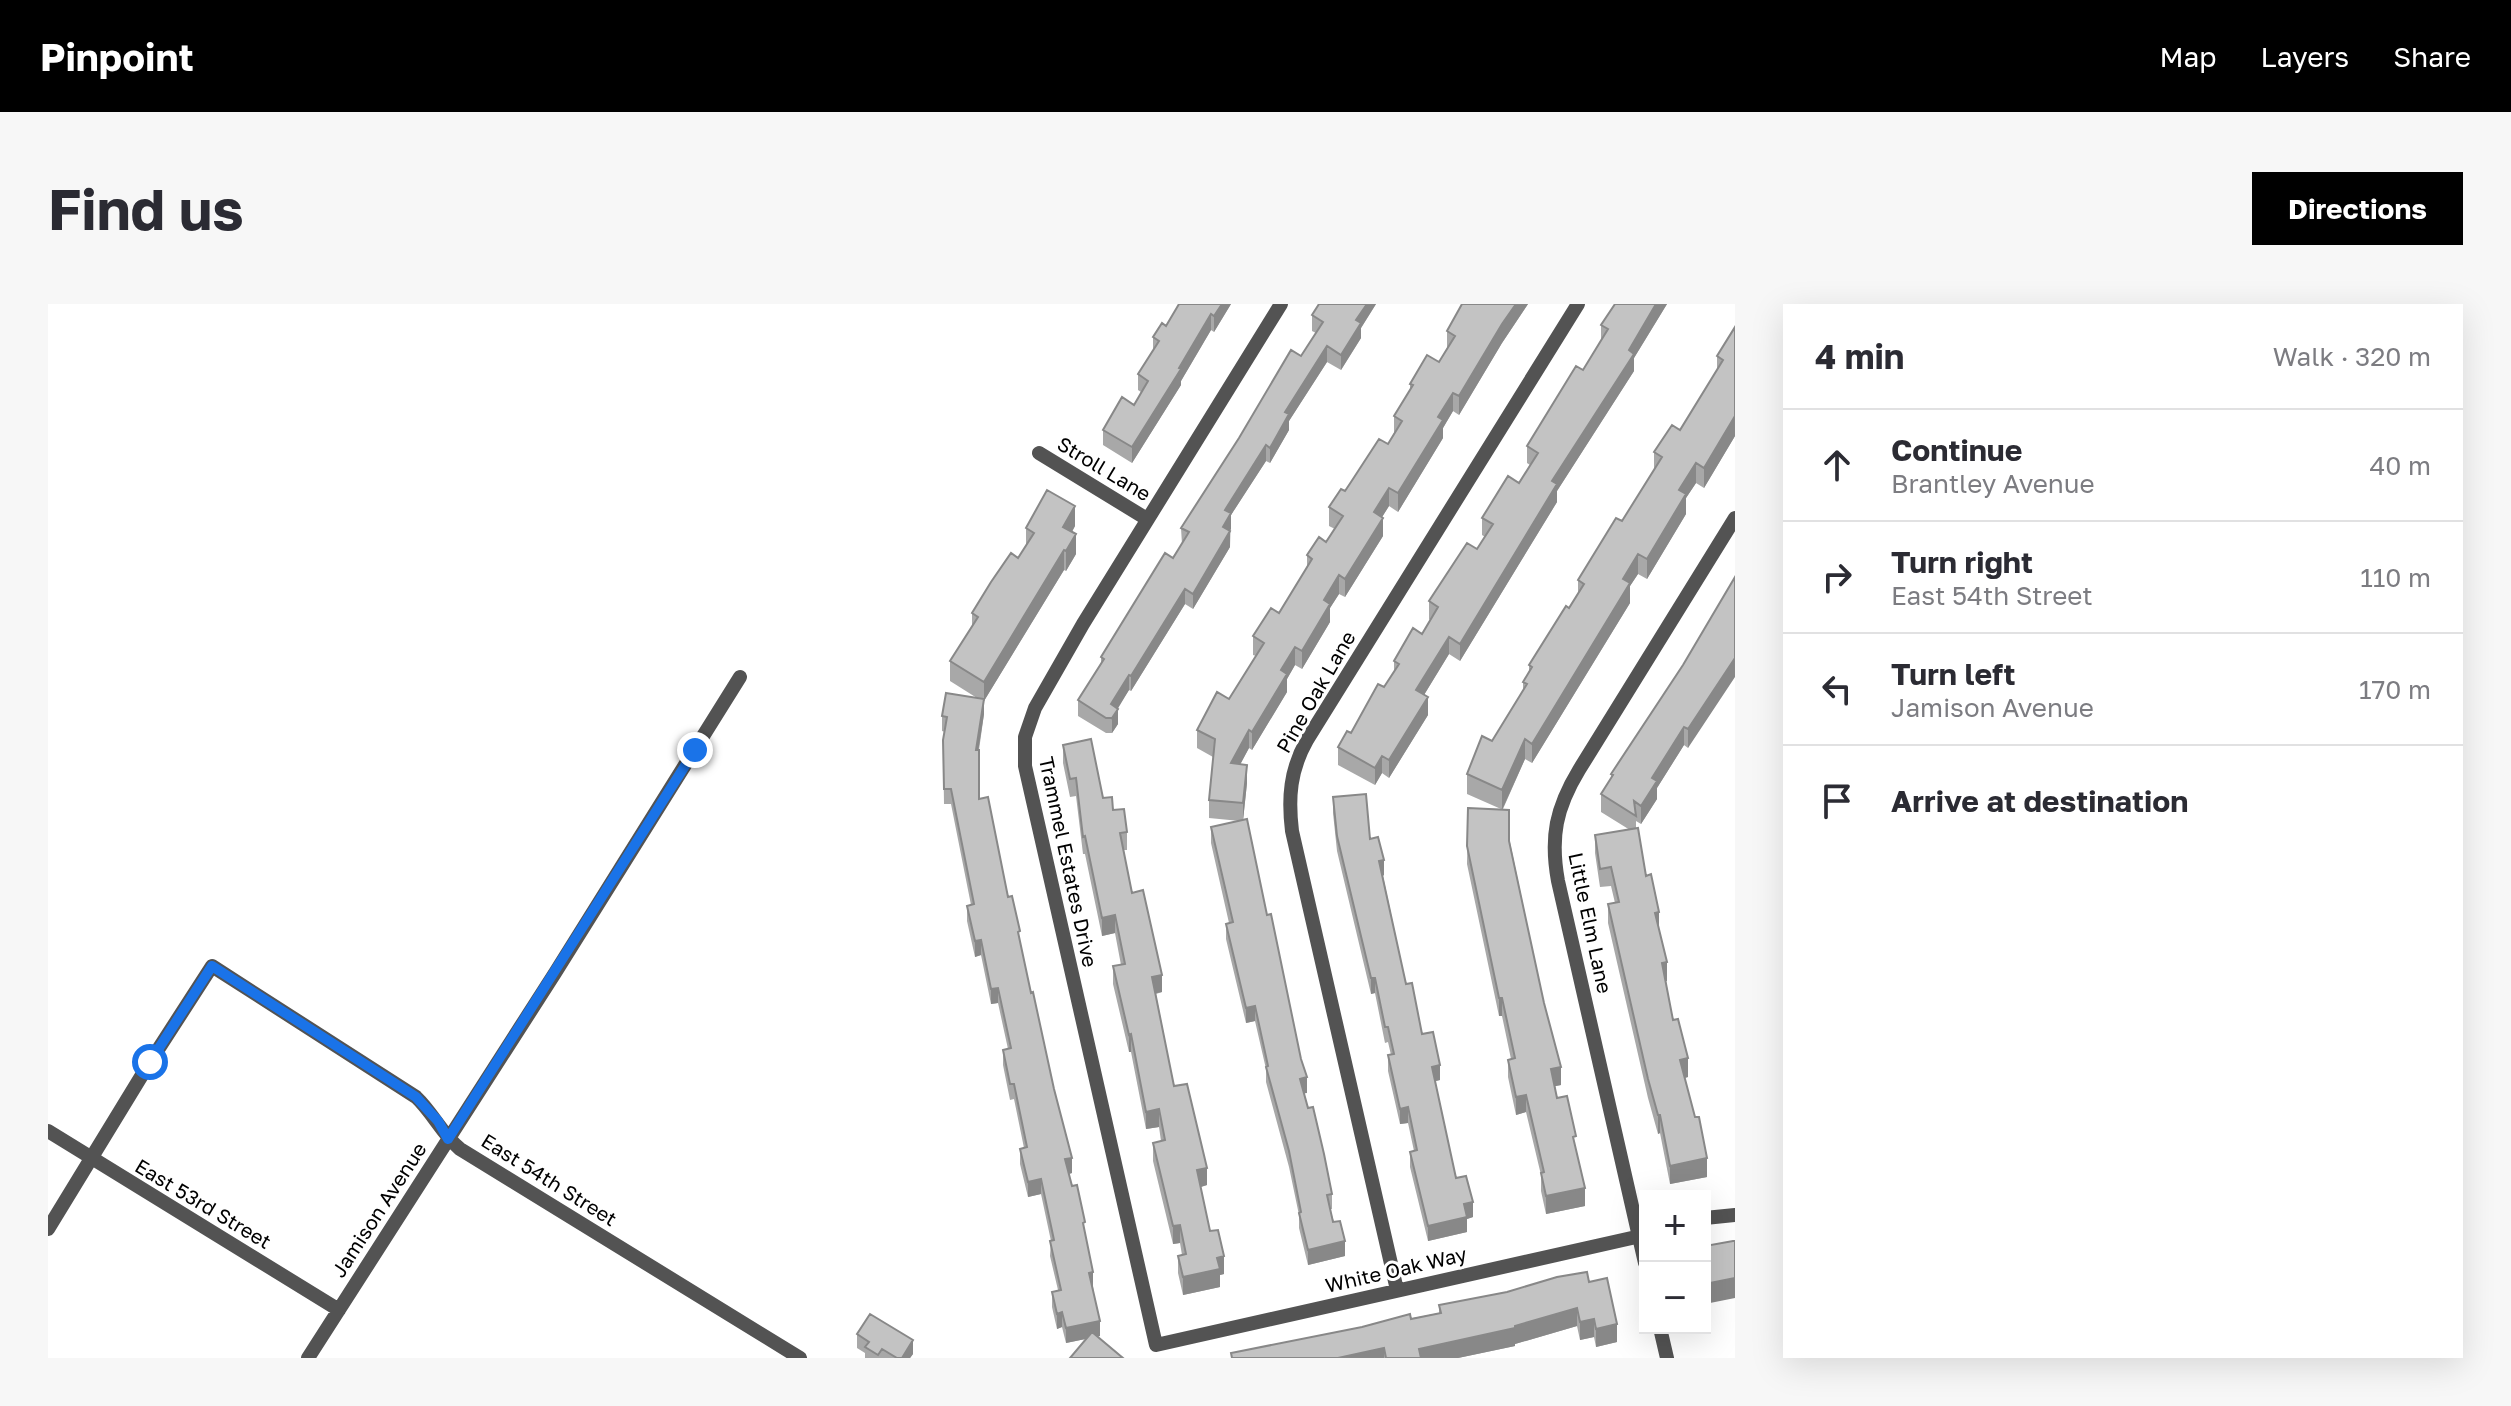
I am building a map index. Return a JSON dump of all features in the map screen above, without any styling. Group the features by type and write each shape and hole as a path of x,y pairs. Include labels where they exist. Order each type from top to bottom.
{"street":[{"name":"Trammel Estates Drive","path":"1156,1345 1034,810 1025,766 1025,737 1035,708 1083,624 1281,304"},
{"name":"Pine Oak Lane","path":"1397,1290 1292,831 1290,789 1299,754 1307,740 1578,304"},
{"name":"Stroll Lane","path":"1039,453 1147,519"},
{"name":"Little Elm Lane","path":"1639,1223 1558,881 1554,859 1556,821 1564,796 1579,770 1735,518"},
{"name":"Jamison Avenue","path":"308,1358 740,677"},
{"name":"East 54th Street","path":"91,1159 212,966 416,1097 438,1121 448,1139 498,1173 800,1358"},
{"name":"East 53rd Street","path":"48,1131 339,1310"},
{"path":"48,1229 91,1159"},
{"path":"1711,1217 1735,1215"},
{"name":"White Oak Way","path":"1156,1345 1639,1237"},
{"path":"1661,1334 1667,1358"}],"building":[{"path":"1179,304 1222,304 1214,316 1211,314 1132,447 1103,430 1122,397 1134,405 1148,381 1138,374 1159,341 1153,337 1162,323 1166,326"},
{"path":"1319,304 1367,304 1356,320 1361,323 1341,355 1327,346 1285,412 1289,414 1270,448 1266,445 1225,510 1231,513 1223,527 1230,531 1193,594 1185,589 1111,704 1118,709 1112,718 1106,718 1078,700 1165,553 1173,558 1189,532 1181,528 1291,350 1301,356 1323,322 1312,315"},
{"path":"1462,304 1516,304 1459,396 1453,393 1438,417 1443,420 1398,493 1389,488 1374,512 1383,518 1345,579 1339,575 1324,600 1330,604 1302,651 1295,647 1281,670 1287,674 1231,763 1247,765 1243,803 1209,800 1215,739 1197,730 1217,692 1229,699 1264,643 1253,636 1271,608 1279,613 1312,559 1307,555 1319,537 1326,542 1343,516 1329,507 1341,489 1345,491 1379,439 1388,444 1402,421 1394,416 1427,355 1439,362 1455,336 1447,331"},
{"path":"1615,304 1656,304 1629,350 1634,354 1552,481 1557,484 1460,644 1449,637 1416,690 1428,697 1389,760 1382,756 1375,768 1338,747 1347,731 1351,733 1378,684 1384,687 1399,664 1394,661 1413,628 1422,634 1438,607 1429,601 1467,543 1477,549 1493,524 1482,518 1508,476 1519,483 1538,453 1527,446 1576,366 1583,370 1608,329 1601,325"},
{"path":"1735,327 1735,416 1704,468 1696,463 1679,490 1686,494 1647,559 1638,554 1623,579 1630,583 1532,744 1525,739 1502,790 1467,774 1482,736 1492,741 1527,684 1523,682 1532,667 1529,665 1566,606 1569,608 1584,584 1578,580 1616,518 1622,521 1662,457 1654,452 1672,425 1680,430 1723,360 1717,356"},
{"path":"1047,490 1075,506 1063,527 1076,534 984,682 950,661 978,617 972,613 991,582 1011,553 1018,558 1034,533 1026,528"},
{"path":"1735,577 1735,658 1688,729 1684,727 1652,778 1657,781 1641,806 1634,801 1636,816 1601,794"},
{"path":"946,693 984,699 976,750 979,750 979,799 988,797 1008,897 1012,896 1031,993 1072,1158 1065,1159 1072,1186 1077,1185 1085,1222 1093,1272 1089,1273 1100,1321 1066,1328 1062,1312 1057,1314 1052,1292 1061,1290 1041,1179 1028,1182 1020,1149 1027,1147 1014,1084 1010,1084 1003,1050 1011,1048 998,988 991,989 981,940 975,941 967,906 974,904 951,789 944,789 943,740 947,717 942,716"},
{"path":"1091,739 1103,798 1112,797 1113,810 1124,809 1127,832 1120,833 1132,893 1143,890 1162,975 1152,977 1174,1086 1187,1084 1207,1168 1197,1170 1210,1231 1218,1230 1224,1256 1217,1258 1220,1269 1183,1277 1178,1256 1186,1254 1180,1225 1173,1226 1153,1143 1165,1140 1159,1109 1146,1112 1131,1034 1113,966 1125,964 1115,915 1102,918 1083,837 1076,778 1070,779 1063,745"},
{"path":"1366,794 1370,839 1378,837 1384,860 1379,861 1406,984 1412,983 1422,1034 1433,1032 1440,1065 1432,1067 1456,1178 1466,1176 1473,1202 1464,1204 1467,1217 1428,1226 1410,1152 1417,1150 1408,1107 1400,1109 1388,1055 1394,1054 1388,1027 1385,1027 1375,978 1371,978 1337,836 1333,797"},
{"path":"1468,808 1509,810 1509,841 1561,1067 1551,1069 1557,1098 1567,1096 1585,1188 1546,1196 1541,1173 1544,1172 1526,1095 1516,1097 1508,1060 1515,1058 1467,846"},
{"path":"1247,819 1307,1077 1300,1079 1308,1108 1313,1107 1324,1154 1332,1194 1327,1195 1333,1222 1340,1221 1345,1241 1308,1250 1289,1151 1266,1067 1255,1006 1246,1008 1226,924 1233,922 1211,827"},
{"path":"1638,828 1646,876 1651,874 1659,912 1655,913 1667,962 1662,963 1673,1020 1678,1019 1688,1058 1680,1060 1695,1117 1699,1117 1707,1158 1670,1166 1608,904 1619,902 1611,867 1600,869 1595,835"},
{"path":"1735,1241 1735,1278 1711,1283 1711,1245"},
{"path":"1587,1272 1589,1282 1607,1278 1617,1324 1596,1329 1594,1319 1580,1322 1577,1308 1515,1328 1419,1349 1421,1358 1386,1358 1384,1348 1338,1358 1232,1358 1231,1353 1362,1327 1410,1314 1411,1319 1441,1313 1439,1305"},
{"path":"870,1314 913,1340 902,1358 882,1349 878,1355 865,1347 869,1342 857,1334"},
{"path":"1092,1332 1123,1358 1070,1358"}],"route":[{"path":"150,1062 212,966 416,1097 438,1121 448,1139 695,750"}]}
